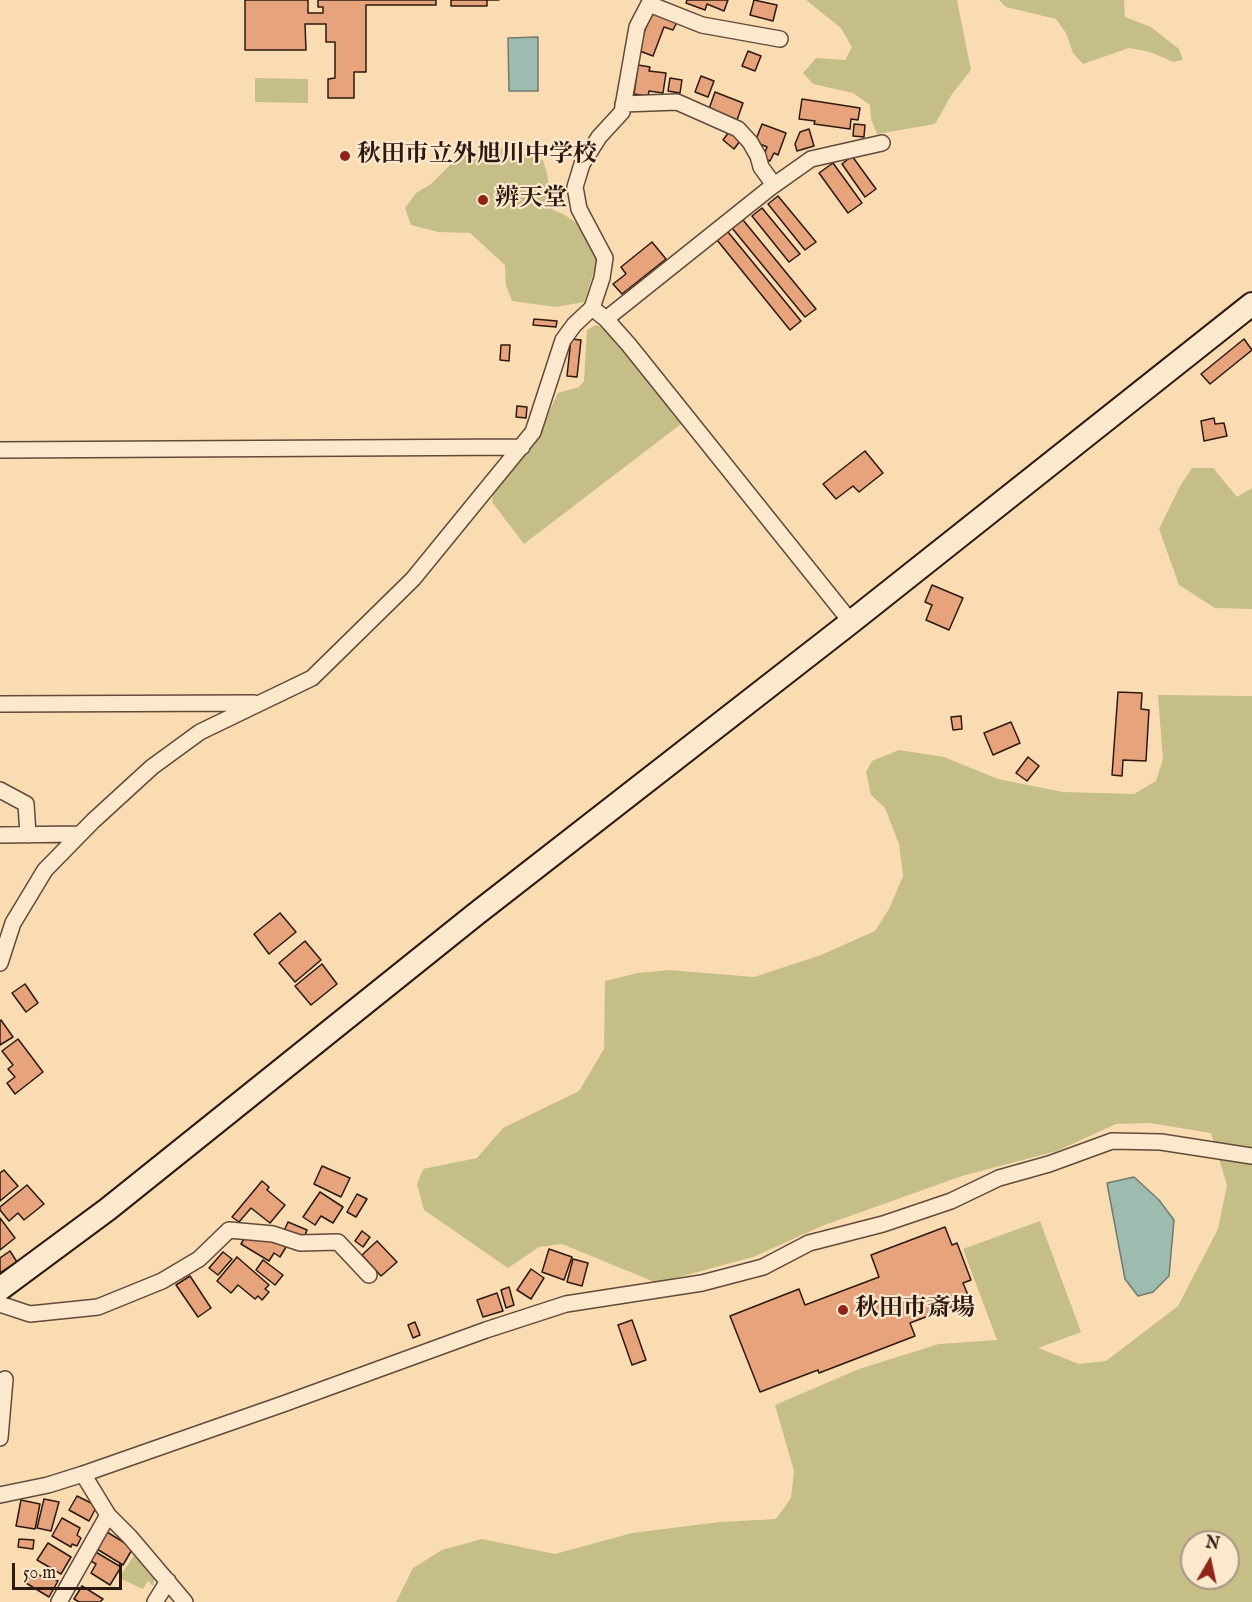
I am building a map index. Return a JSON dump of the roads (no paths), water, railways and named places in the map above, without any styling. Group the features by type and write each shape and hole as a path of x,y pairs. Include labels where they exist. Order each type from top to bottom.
{"street":[{"path":"1,953 13,924 45,870 79,834 152,767 200,732 312,678 413,579 533,432 563,340 574,325 592,308 602,278 605,258 579,209 575,187 582,164 599,137 622,112 637,27 650,2 702,25 780,39"},
{"path":"623,104 677,102 738,129 750,142 761,167 774,185"},
{"path":"606,319 774,185 811,159 882,143"},
{"path":"0,1289 108,1209 476,914 851,622 1252,304"},
{"path":"592,308 606,319 630,345 851,622"},
{"path":"0,450 522,447"},
{"path":"0,704 257,703"},
{"path":"0,790 26,804 28,835"},
{"path":"0,836 79,834"},
{"path":"0,1495 83,1474 486,1330 566,1304 702,1283 763,1267 809,1243 883,1224 951,1202 999,1178 1049,1164 1112,1141 1161,1142 1252,1156"},
{"path":"0,1304 30,1314 98,1307 162,1281 199,1259 229,1230 273,1234 300,1244 338,1242 369,1275"},
{"path":"0,1438 5,1379"},
{"path":"83,1474 108,1515 130,1537 185,1602"},
{"path":"59,1602 108,1515"},
{"path":"155,1602 168,1581"}],"place":[{"name":"秋田市立外旭川中学校","path":"345,156"},
{"name":"辨天堂","path":"483,200"},
{"name":"秋田市斎場","path":"843,1310"}]}
